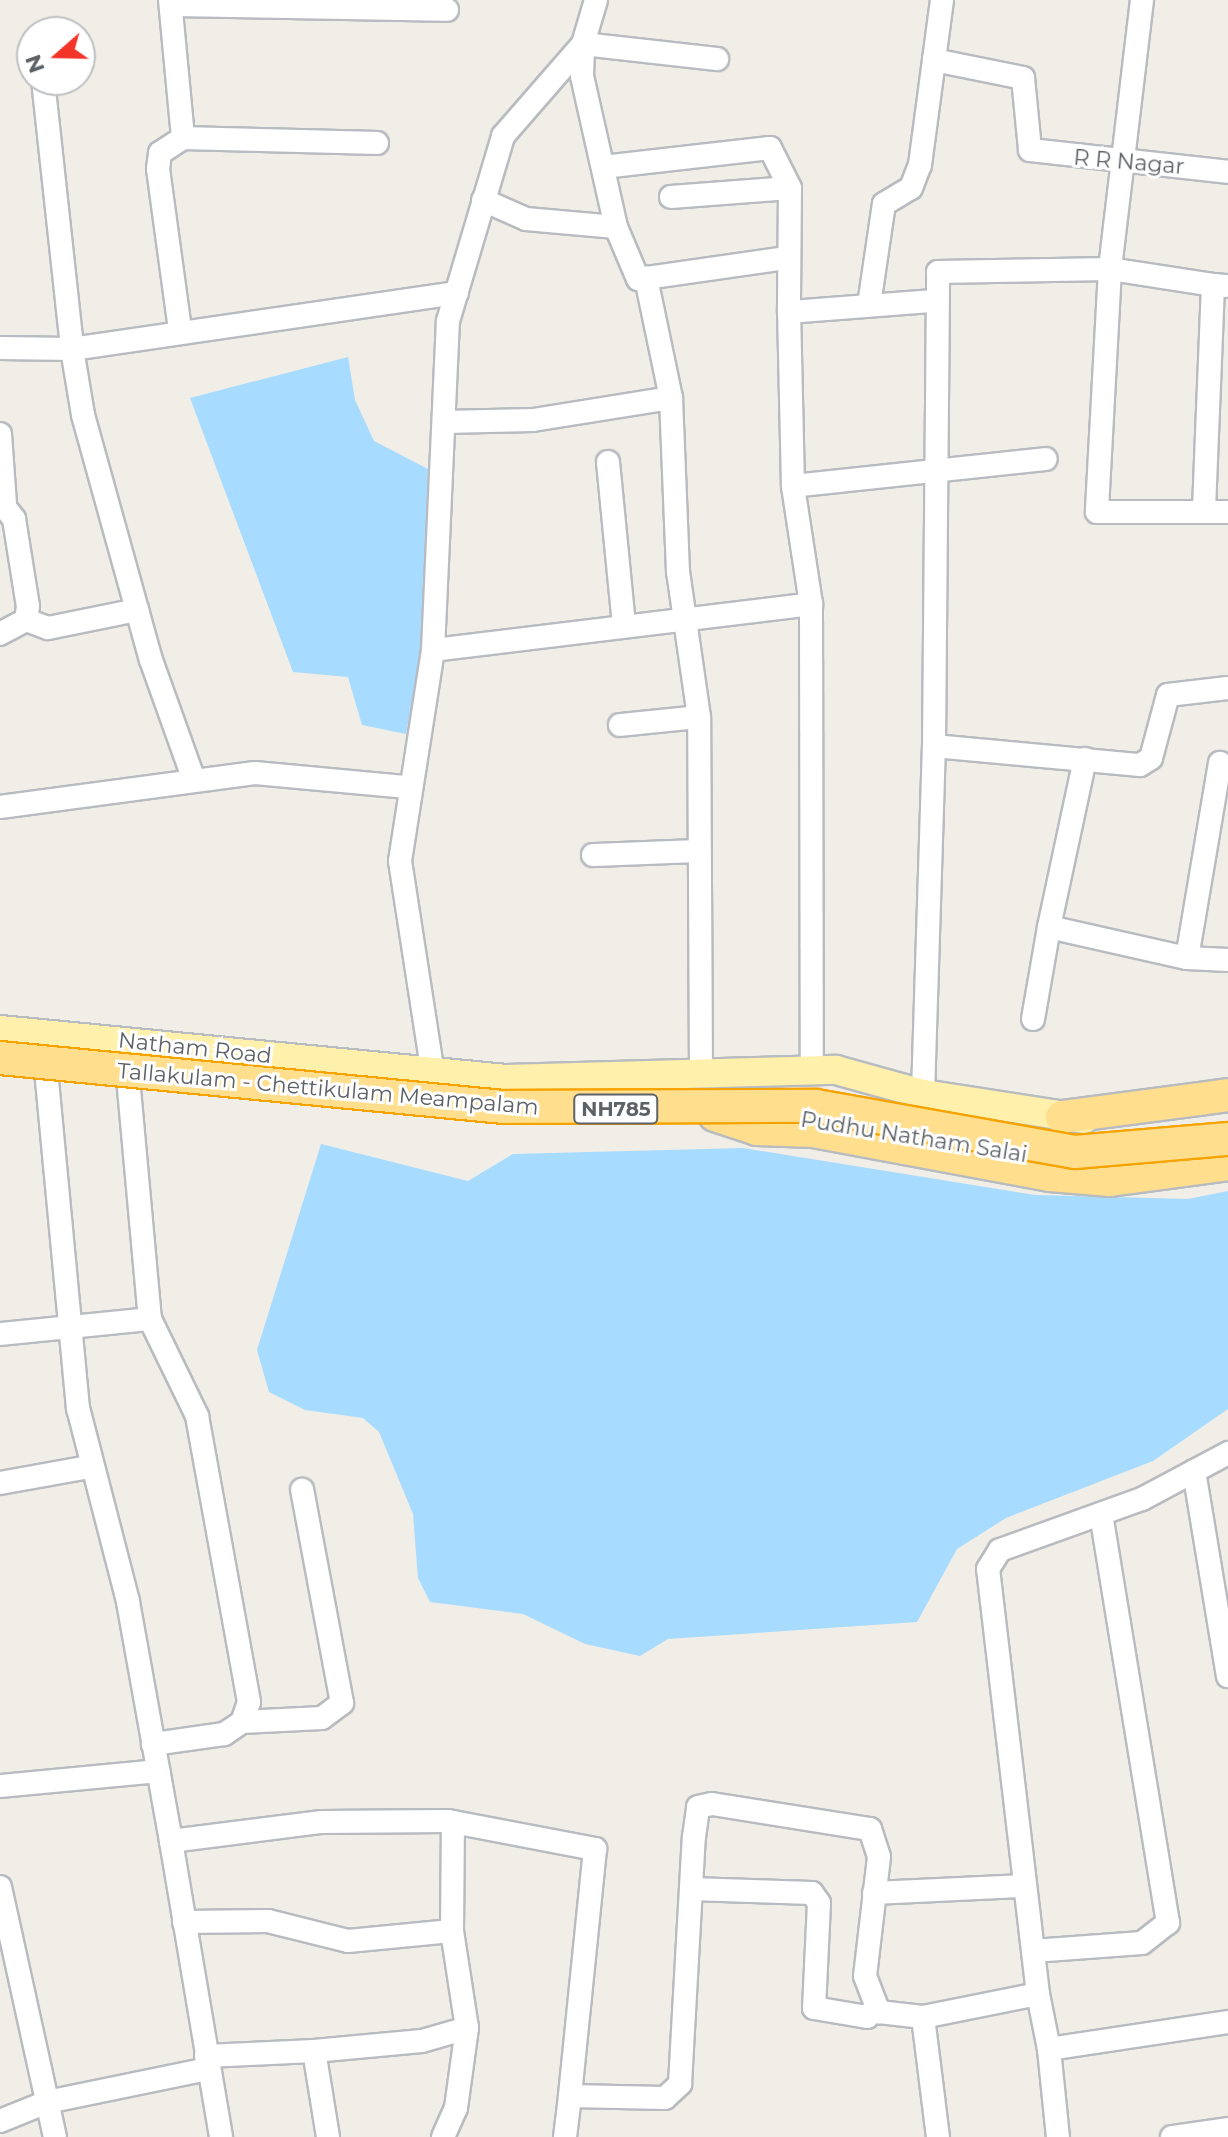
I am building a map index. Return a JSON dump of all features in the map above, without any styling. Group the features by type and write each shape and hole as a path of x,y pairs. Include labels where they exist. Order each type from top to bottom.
{"highway":[{"name":"Tallakulam - Chettikulam Meampalam","path":"0,1037 562,1092 792,1089 1063,1133 1228,1116"},
{"name":"Tallakulam - Chettikulam Meampalam","path":"0,1058 503,1107 816,1106 1075,1152 1228,1139"},
{"path":"1062,1117 1228,1095"},
{"path":"715,1115 757,1129 813,1131 1050,1175 1110,1180 1196,1171 1228,1164"}],"main road":[{"name":"Natham Road","path":"0,1030 433,1072 556,1080 812,1068 918,1092"},
{"name":"Natham Road","path":"0,1065 503,1113"},
{"name":"Pudhu Natham Salai","path":"918,1092 1062,1117 1228,1103"},
{"name":"Pudhu Natham Salai","path":"503,1113 810,1117 1060,1161 1125,1163 1228,1152"}],"street":[{"path":"596,0 583,44 582,76 616,227 638,279 787,258"},
{"path":"869,305 884,204 911,188 920,165 942,0"},
{"path":"1142,0 1110,269 1097,512 1228,512"},
{"path":"183,138 170,2 447,10"},
{"path":"583,44 717,59"},
{"path":"438,1107 400,861 407,787 433,650 448,321 503,136 583,44"},
{"name":"R R Nagar","path":"934,60 1023,78 1030,150 1228,172"},
{"path":"45,96 72,349 83,415 137,610 193,777"},
{"path":"180,329 158,169 160,153 183,138 377,143"},
{"path":"603,167 770,148 790,188 787,258 793,486 811,604 812,1068"},
{"path":"671,197 790,188"},
{"path":"483,200 526,219 616,227"},
{"path":"918,1092 934,746 941,473 933,281 952,268 1110,269 1221,286 1204,512"},
{"path":"646,278 671,398 685,620 699,717 701,1071"},
{"path":"0,348 72,349 180,329 457,293"},
{"path":"789,312 933,301"},
{"path":"444,422 533,420 671,398"},
{"path":"0,434 2,502 14,519 26,620"},
{"path":"793,486 941,473 1046,459"},
{"path":"608,462 624,626"},
{"path":"433,650 811,604"},
{"path":"0,634 26,620 48,628 137,610"},
{"path":"934,746 1140,765 1151,758 1168,695 1228,688"},
{"path":"620,725 699,717"},
{"path":"1033,1019 1085,759"},
{"path":"1187,958 1220,763"},
{"path":"0,807 193,777 255,773 407,787"},
{"path":"593,855 699,851"},
{"path":"1049,927 1187,958 1228,960"},
{"path":"46,1070 68,1328 89,1467 128,1602 221,2137"},
{"path":"128,1078 150,1319 197,1416 249,1702 242,1722"},
{"path":"0,1334 150,1319"},
{"path":"1058,2137 988,1569 1000,1550 1101,1514 1228,1453"},
{"path":"0,1483 89,1467"},
{"path":"1194,1471 1228,1676"},
{"path":"153,1744 224,1734 242,1722 322,1718 342,1703 302,1490"},
{"path":"1033,1951 1142,1943 1168,1923 1101,1514"},
{"path":"0,1786 158,1771"},
{"path":"570,2096 665,2098 680,2084 698,1807 712,1804 870,1829 879,1857 865,1976 875,2008 897,2018 923,2017 1038,1994"},
{"path":"171,1841 322,1822 453,1822 595,1849 565,2137"},
{"path":"443,2137 456,2108 467,2028 452,1931 453,1822"},
{"path":"874,1893 1025,1886"},
{"path":"0,1887 55,2137"},
{"path":"691,1889 812,1893 819,1903 814,2008 867,2017 875,2008"},
{"path":"184,1922 268,1921 348,1941 452,1931"},
{"path":"923,2017 938,2137"},
{"path":"1049,2049 1228,2022"},
{"path":"0,2121 47,2102 207,2062 422,2041 467,2028"},
{"path":"314,2051 328,2137"},
{"path":"1172,2137 1228,2129"}],"water":[{"path":"348,357 355,400 374,441 428,469 423,638 406,734 362,725 348,677 293,672 190,398"},
{"path":"321,1144 468,1181 513,1154 743,1148 1035,1195 1188,1199 1228,1191 1228,1409 1153,1461 1006,1518 957,1549 917,1622 668,1639 640,1656 585,1644 523,1614 430,1602 418,1578 413,1514 379,1432 363,1418 305,1410 269,1392 257,1350"}]}
